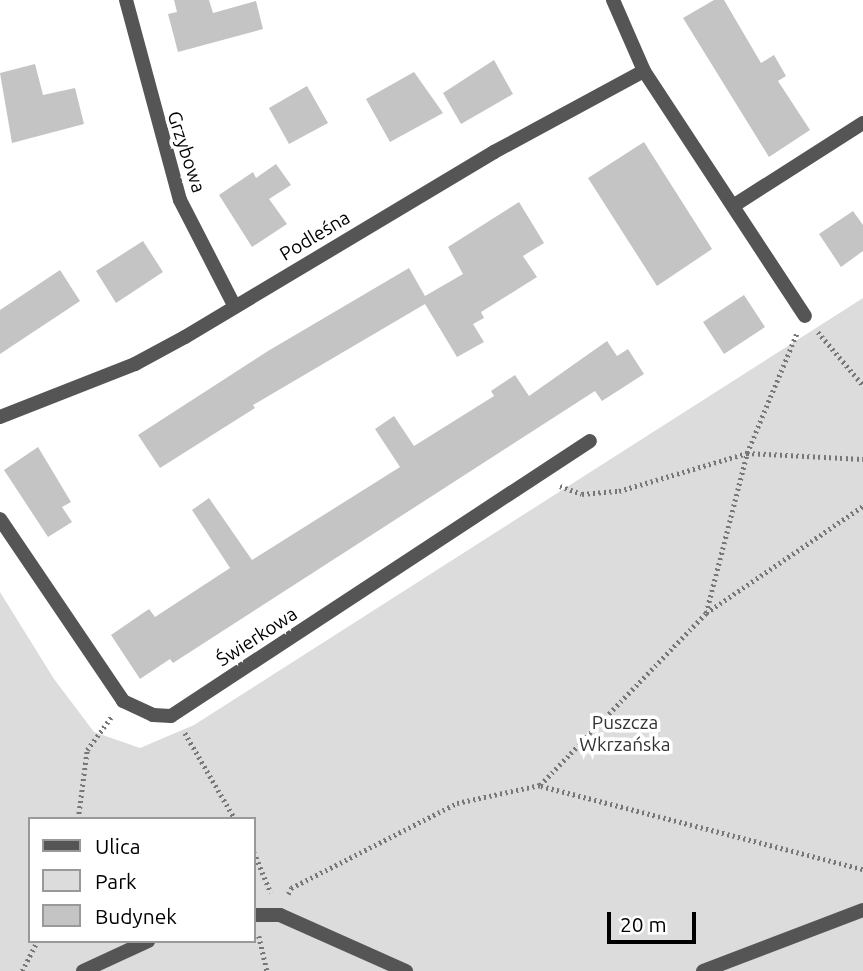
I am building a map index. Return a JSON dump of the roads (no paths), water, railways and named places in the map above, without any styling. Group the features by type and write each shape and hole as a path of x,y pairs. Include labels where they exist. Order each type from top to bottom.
{"street":[{"name":"Grzybowa","path":"126,0 180,200 235,307"},
{"path":"613,0 644,71 805,316"},
{"name":"Podleśna","path":"0,417 135,364 494,152 644,71"},
{"path":"733,206 863,123"},
{"name":"Świerkowa","path":"0,519 123,701 153,715 171,716 590,441"},
{"path":"703,971 863,910"},
{"path":"256,915 280,915 406,971"},
{"path":"83,971 144,943"}],"park label":[{"name":"Puszcza Wkrzańska","path":"625,734"}]}
